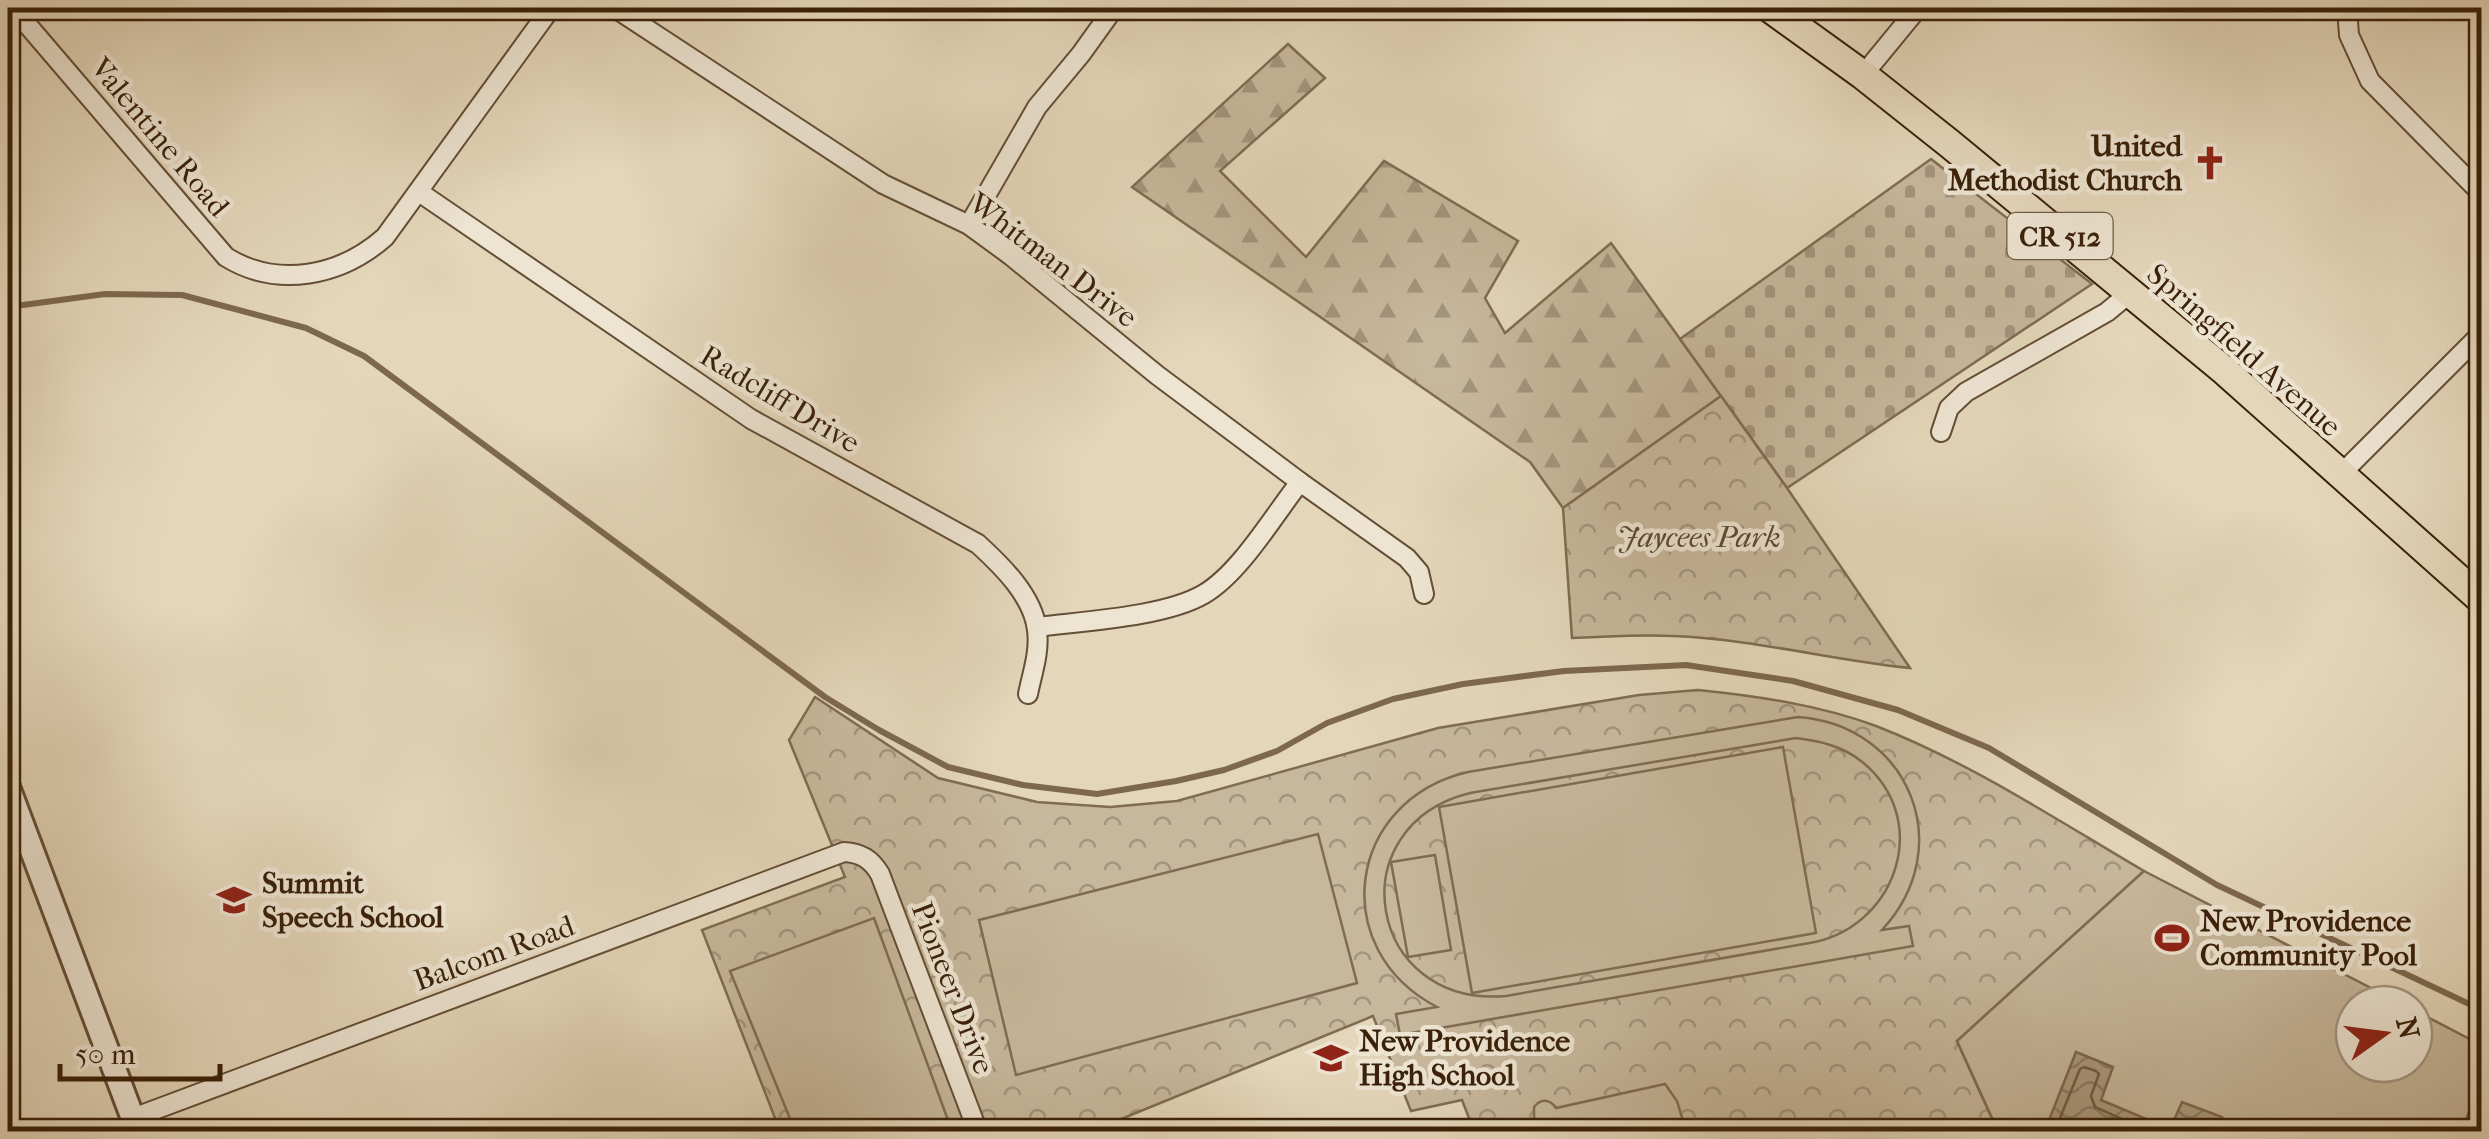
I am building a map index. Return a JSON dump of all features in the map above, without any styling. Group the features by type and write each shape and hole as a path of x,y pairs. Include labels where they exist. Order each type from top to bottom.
{"main road":[{"name":"Springfield Avenue","path":"1770,8 1863,75 2224,371 2482,600"}],"street":[{"name":"Valentine Road","path":"13,8 226,257 242,267 278,274 336,268 385,237 419,192"},
{"path":"419,192 551,8"},
{"name":"Whitman Drive","path":"616,8 883,184 969,225 1010,254 1157,375 1408,558 1418,572 1424,594"},
{"path":"969,225 1037,107 1114,8"},
{"path":"1863,75 1918,8"},
{"path":"2347,8 2349,36 2370,81 2482,194"},
{"name":"Radcliff Drive","path":"419,192 751,420 978,544 1000,563 1017,586 1037,627"},
{"path":"1941,432 1950,408 1966,392 2107,312 2130,294"},
{"path":"2340,475 2482,333"},
{"path":"1028,694 1037,651 1037,627 1157,611 1183,605 1208,592 1235,568 1300,482"},
{"path":"8,788 135,1125"},
{"name":"Balcom Road","path":"135,1125 418,1010 832,856 855,853 874,864"},
{"name":"Pioneer Drive","path":"874,864 978,1132"}],"green space":[{"path":"1288,44 1325,78 1220,171 1306,257 1384,161 1518,241 1485,298 1505,333 1611,243 1721,396 1563,508 1530,462 1132,187"},
{"path":"1931,159 2092,284 1787,488 1680,339"},
{"name":"Jaycees Park","path":"1721,396 1910,668 1703,638 1572,638 1563,508"},
{"path":"1698,690 1788,702 1876,726 1980,775 2144,871 1957,1041 1998,1132 1474,1131 1462,1100 1411,1111 1373,1016 1092,1131 780,1131 702,930 845,877 789,740 815,697 938,778 1037,802 1110,807 1177,801 1438,728 1639,695"},
{"path":"1798,717 1837,725 1869,742 1894,766 1910,795 1919,828 1917,863 1905,897 1882,930 1909,926 1913,946 1400,1035 1396,1014 1437,1007 1402,981 1378,950 1366,915 1365,878 1376,843 1396,812 1427,788 1468,772","holes":["1796,738 1838,748 1861,761 1883,784 1896,810 1900,838 1896,865 1885,891 1868,914 1844,931 1815,942 1506,996 1459,992 1423,974 1398,946 1386,911 1386,875 1400,840 1428,812 1470,793"]},
{"path":"1783,747 1816,933 1472,993 1439,807"},
{"path":"1318,834 1357,983 1016,1075 979,920"},
{"path":"1435,855 1451,950 1408,957 1391,862"},
{"name":"New Providence Community Pool","path":"2144,871 2363,984 2334,984 2334,1084 2434,1084 2434,1020 2481,1045 2481,1084 2461,1131 1998,1131 1957,1041"},
{"path":"874,918 952,1131 795,1131 730,971"},
{"path":"1665,1084 1677,1101 1686,1131 1547,1131 1534,1118 1534,1107 1542,1101 1556,1108"}],"water":[{"path":"2076,1052 2113,1067 2101,1100 2170,1129 2182,1102 2248,1131 2063,1132 2047,1125"}],"waterway":[{"path":"8,307 105,294 182,295 306,328 364,356 825,697 948,767 1023,785 1097,794 1224,770 1277,751 1327,723 1393,699 1463,684 1564,671 1686,665 1793,681 1898,710 1989,748 2217,885 2482,1010"}],"place":[{"name":"United Methodist Church","path":"2210,163"},
{"name":"Summit Speech School","path":"234,900"},
{"name":"New Providence Community Pool","path":"2172,938"},
{"name":"New Providence High School","path":"1331,1058"}]}
